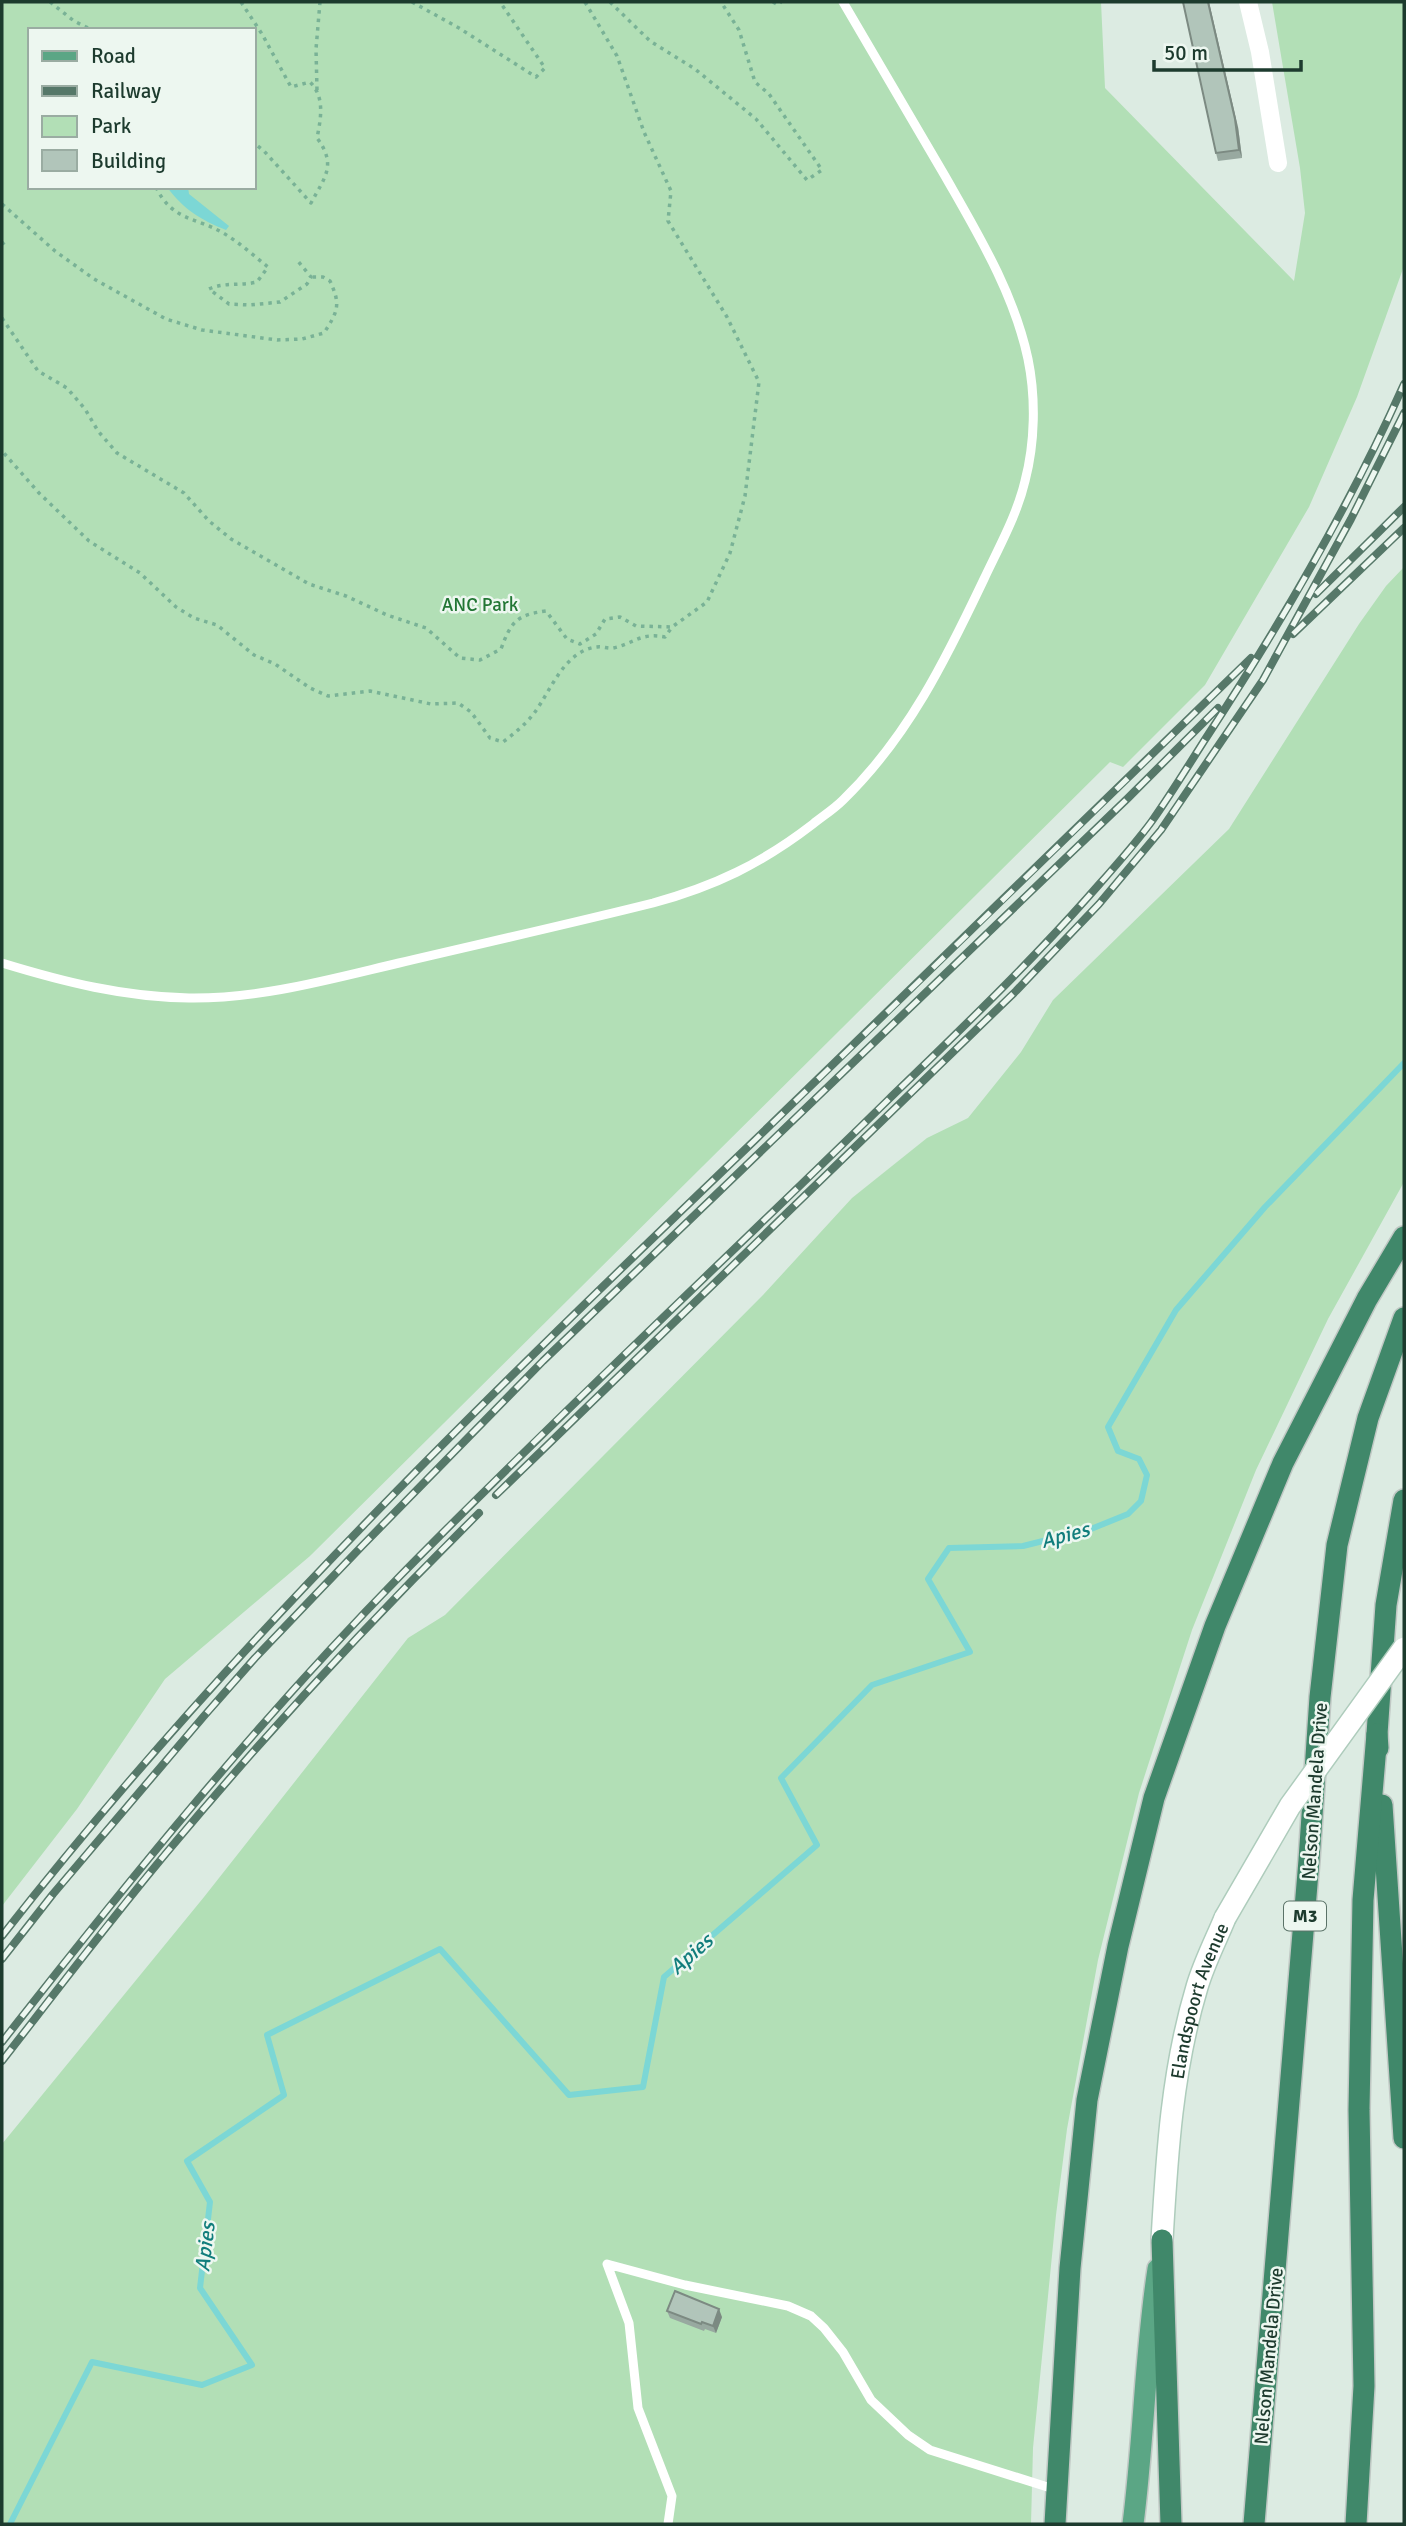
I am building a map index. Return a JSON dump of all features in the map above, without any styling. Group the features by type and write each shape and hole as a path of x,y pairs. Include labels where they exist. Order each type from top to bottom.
{"highway":[{"path":"1055,2524 1070,2268 1087,2100 1118,1946 1154,1798 1214,1626 1283,1463 1367,1299 1404,1237"},
{"name":"Nelson Mandela Drive","path":"1254,2524 1320,1698 1337,1545 1368,1418 1404,1318"},
{"path":"1356,2524 1364,2386 1359,2110 1363,1900 1387,1605 1404,1500"},
{"path":"1377,1734 1404,2138"},
{"path":"1162,2240 1171,2524"}],"main road":[{"name":"Elandspoort Avenue","path":"1162,2240 1168,2138 1177,2071 1198,1984 1226,1918 1290,1806 1404,1648"},
{"path":"1133,2524 1142,2454 1149,2323 1162,2240"}],"street":[{"path":"1248,2 1260,52 1278,163"}],"lane":[{"path":"2,963 69,984 102,991 190,998 234,996 303,985 641,906 696,891 738,873 793,839 842,801 898,738 933,683 1010,524 1025,483 1032,448 1033,411 1029,360 1014,307 982,241 843,2"},
{"path":"668,2524 672,2496 638,2408 629,2323 607,2264 685,2285 788,2306 811,2316 843,2352 871,2400 908,2435 930,2449 1057,2491"}],"path":[{"path":"50,2 74,21 88,28"},
{"path":"241,2 291,87 310,82 317,90"},
{"path":"256,145 311,202 329,170 325,149 317,138 322,111 317,90 316,49 320,2"},
{"path":"412,2 536,77 545,68 500,2"},
{"path":"2,451 17,470 89,541 139,573 176,607 194,618 217,625 254,655 275,664 310,688 328,696 370,691 431,704 458,703 471,712 489,738 503,741 521,729 535,713 565,664 595,647 612,649 639,637 665,637 672,627 707,602 730,553 745,496 760,382 727,317 668,221 671,191 644,132 617,56 585,2"},
{"path":"610,2 650,41 695,69 756,119 807,180 822,170 769,93 755,82 739,30 721,2"},
{"path":"774,2 778,5 781,2"},
{"path":"157,189 163,201 188,220 223,232 268,267 257,282 240,286 222,284 209,289 229,304 280,302 307,284 312,277"},
{"path":"2,204 55,251 94,279 166,319 202,330 277,340 302,339 324,333 339,302 331,281 323,277 312,277 297,260"},
{"path":"2,318 38,371 66,388 117,453 184,493 209,521 231,539 309,584 426,628 460,658 480,660 501,649 509,627 528,613 546,611 567,639 580,644 596,634 605,620 620,617 636,626 672,627"}],"green space":[{"name":"ANC Park","path":"2,2 1101,2 1105,88 1294,281 1305,213 1272,2 1404,2 1404,266 1357,397 1309,507 1205,685 1123,767 1110,762 310,1556 165,1679 77,1809 2,1906"},
{"path":"1404,567 1404,1182 1328,1319 1256,1470 1192,1630 1139,1793 1098,1960 1067,2129 1033,2448 1031,2524 2,2524 2,2144 204,1897 408,1638 445,1615 763,1295 852,1198 927,1138 968,1118 1021,1052 1053,1000 1229,829 1359,624 1386,586"}],"water":[{"path":"169,189 188,189 189,194 229,226 226,230 201,218 179,202"}],"building":[{"path":"1183,2 1208,2 1235,119 1239,150 1216,153"},
{"path":"675,2291 719,2309 713,2326 667,2311"}],"waterway":[{"name":"Apies","path":"10,2524 92,2362 202,2385 252,2365 200,2288 210,2202 187,2161 284,2095 267,2035 440,1949 569,2095 643,2087 664,1977 817,1845 781,1778 872,1685 970,1652 928,1579 949,1548 1023,1546 1091,1529 1128,1514 1141,1501 1147,1475 1139,1459 1118,1451 1108,1427 1176,1310 1265,1207 1404,1063"}],"railway":[{"path":"2,2042 195,1803 348,1631 521,1455 990,1000 1129,850 1173,790 1287,609 1337,521 1404,384"},
{"path":"496,1495 1016,991 1099,904 1161,830 1263,680 1351,519 1404,413"},
{"path":"1316,594 1404,507"},
{"path":"1293,634 1404,528"},
{"path":"2,1936 88,1829 177,1726 364,1525 558,1331 1251,658"},
{"path":"2,1959 53,1894 204,1716 255,1658 362,1546 543,1361 1127,799 1218,708"},
{"path":"2,2061 129,1898 247,1759 361,1634 479,1513"}]}
